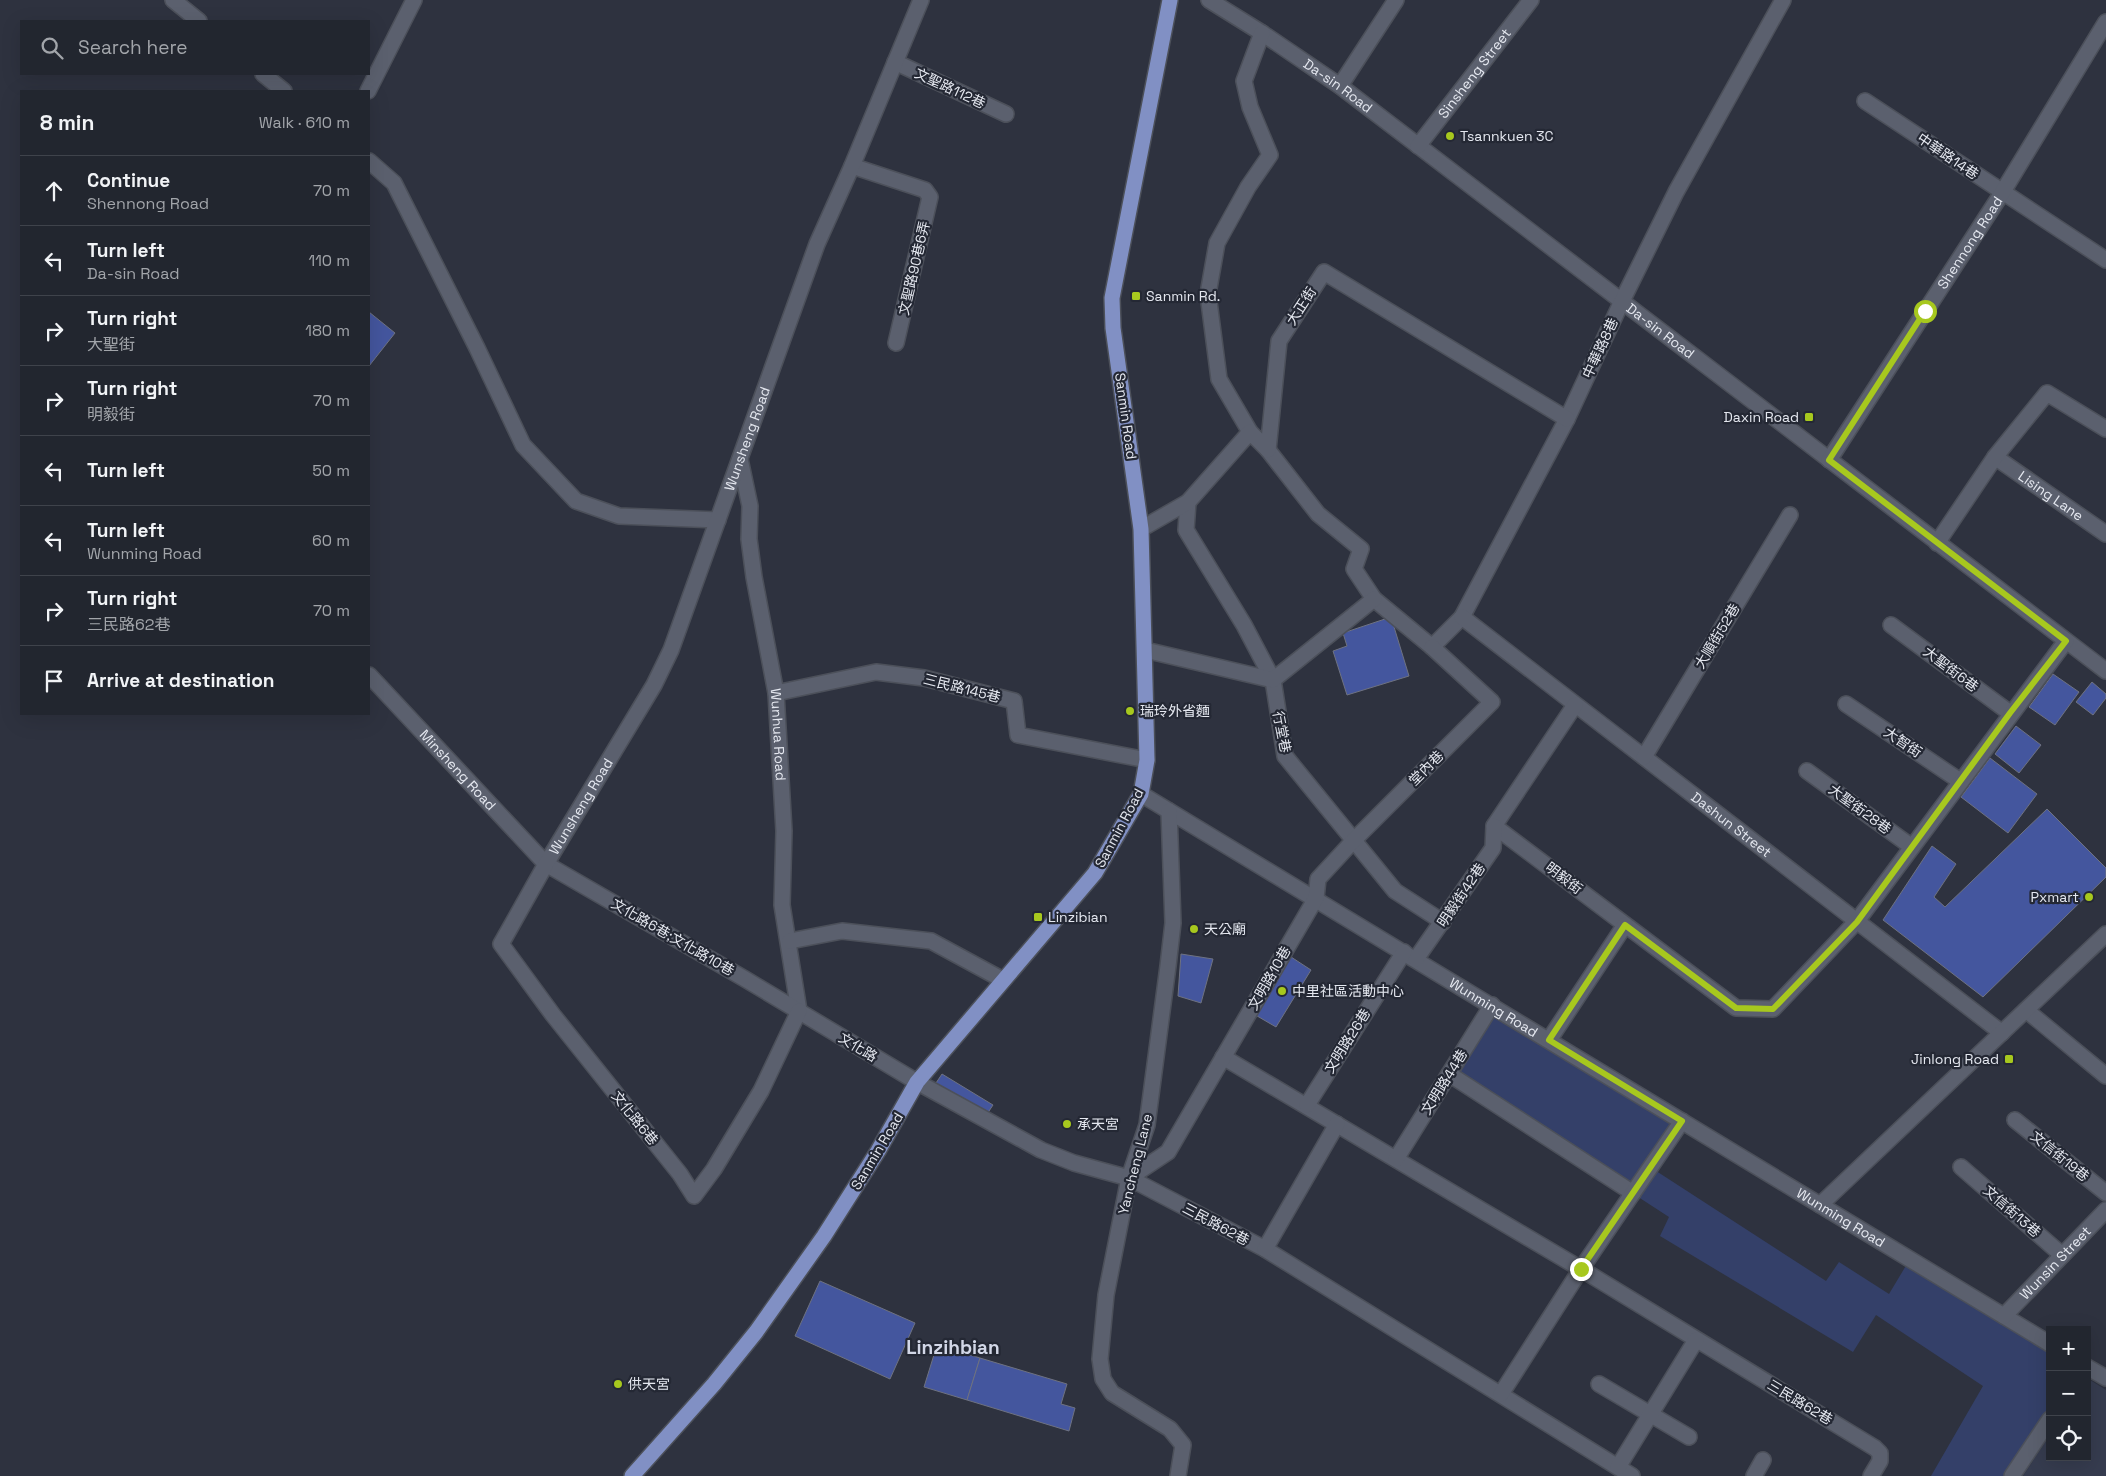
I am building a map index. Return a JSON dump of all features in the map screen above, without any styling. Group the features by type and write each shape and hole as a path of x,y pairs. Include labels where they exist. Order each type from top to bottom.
{"main road":[{"name":"Sanmin Road","path":"632,1476 714,1384 756,1332 824,1236 878,1151 918,1082 1095,873 1141,794 1148,760 1140,529 1113,328 1112,298 1170,0"}],"street":[{"path":"172,0 198,20"},
{"path":"369,90 414,0"},
{"name":"Wunsheng Road","path":"546,864 654,685 670,650 818,244 921,0"},
{"name":"Da-sin Road","path":"1209,0 1340,86 2106,671"},
{"path":"1340,86 1396,0"},
{"name":"Sinsheng Street","path":"1418,146 1531,0"},
{"name":"中華路8巷","path":"1432,647 1462,617 1567,419 1676,192 1783,0"},
{"name":"Shennong Road","path":"1829,460 2002,193 2106,22"},
{"path":"1262,33 1244,81 1250,107 1270,155 1248,187 1217,243 1208,294 1219,378 1250,432 1268,450 1318,514 1361,549 1354,569 1374,599 1432,647"},
{"name":"文聖路112巷","path":"895,62 1006,114"},
{"path":"264,75 283,90"},
{"name":"中華路14巷","path":"1865,101 2106,260"},
{"path":"370,162 394,183 523,444 576,501 619,516 718,520"},
{"name":"文聖路90巷6弄","path":"852,166 925,190 929,193 930,197 896,343"},
{"name":"大正街","path":"1268,450 1279,341 1324,272 1567,419"},
{"path":"1938,542 1995,457 2047,393 2106,429"},
{"path":"1140,529 1188,502 1250,432"},
{"name":"Lising Lane","path":"1995,457 2106,534"},
{"name":"Wunhua Road","path":"740,459 750,506 749,539 754,577 776,693 784,832 782,905 790,941 799,1011"},
{"name":"行堂巷","path":"1188,502 1186,530 1244,625 1272,680 1285,756 1395,891 1442,922"},
{"name":"大順街52巷","path":"1644,757 1790,515"},
{"path":"1145,650 1272,680 1374,599"},
{"name":"Dashun Street","path":"1462,617 2002,1033"},
{"name":"大聖街6巷","path":"1891,625 2010,713"},
{"path":"1857,922 2010,713 2066,641"},
{"name":"堂內巷","path":"1316,898 1318,879 1354,840 1492,702 1432,647"},
{"name":"三民路145巷","path":"776,693 876,672 924,678 1014,701 1018,735 1148,760"},
{"name":"Minsheng Road","path":"370,676 546,864"},
{"path":"1494,826 1575,704"},
{"name":"大智街","path":"1846,704 1960,781"},
{"name":"大聖街28巷","path":"1807,771 1912,847"},
{"name":"Wunming Road","path":"1141,794 1316,898 2046,1342"},
{"name":"Yancheng Lane","path":"1169,811 1173,924 1147,1124 1129,1178 1106,1295 1100,1359 1103,1379 1112,1394 1170,1429 1183,1445 1178,1476"},
{"name":"明毅街42巷","path":"1410,956 1442,922 1493,848 1494,826"},
{"name":"明毅街","path":"1494,826 1736,1008 1773,1009 1857,922"},
{"name":"文化路6巷","path":"546,864 501,944 554,1016 680,1174 694,1196 714,1168 761,1091 799,1011"},
{"name":"文化路6巷;文化路10巷","path":"546,864 799,1011"},
{"name":"文明路10巷","path":"1129,1178 1168,1152 1316,898"},
{"path":"1549,1040 1625,925"},
{"path":"790,941 842,931 932,942 1003,980"},
{"path":"1820,1205 2106,934"},
{"name":"文明路26巷","path":"1307,1105 1410,956"},
{"name":"文明路44巷","path":"1396,1159 1492,1006"},
{"path":"2026,1010 2105,1075"},
{"name":"文化路","path":"799,1011 918,1082"},
{"name":"三民路62巷","path":"1223,1057 1581,1269 1875,1448 1880,1453 1880,1460 1870,1476"},
{"path":"1449,1074 1633,1193"},
{"name":"三民路62巷","path":"918,1082 1041,1150 1074,1163 1129,1178 1265,1249 1632,1476"},
{"name":"文信街19巷","path":"2015,1120 2106,1193"},
{"path":"1501,1394 1581,1269 1682,1121"},
{"path":"1265,1249 1337,1124"},
{"name":"文信街13巷","path":"1962,1168 2062,1255"},
{"name":"Wunsin Street","path":"2004,1316 2106,1210"},
{"path":"1618,1468 1696,1340"},
{"path":"2091,1369 2106,1378"},
{"path":"1599,1384 1688,1437"},
{"path":"2012,1476 2046,1425"},
{"path":"1754,1476 1763,1460"}],"shaded area":[{"path":"1492,1005 1682,1121 1650,1167 1826,1281 1839,1262 1889,1294 1910,1259 2046,1342 2046,1425 2012,1476 1931,1476 1983,1386 1876,1315 1853,1352 1660,1236 1669,1217 1449,1074"},
{"path":"2091,1381 2106,1390 2106,1476 2023,1476 2046,1441 2046,1461 2091,1461"}],"building":[{"path":"370,313 395,333 370,365"},
{"path":"1391,617 1409,676 1347,695 1333,651 1347,646 1343,633"},
{"path":"2053,674 2079,692 2055,725 2029,707"},
{"path":"2092,682 2106,694 2106,698 2093,715 2076,702"},
{"path":"2016,726 2041,745 2019,773 1995,754"},
{"path":"1990,758 2037,794 2008,833 1961,797"},
{"path":"2047,809 2106,868 2106,877 1983,997 1883,920 1932,846 1956,864 1934,897 1945,907"},
{"path":"1181,954 1213,959 1201,1003 1178,996"},
{"name":"中里社區活動中心","path":"1288,955 1311,970 1276,1027 1252,1013"},
{"path":"942,1074 993,1105 985,1117 934,1086"},
{"path":"820,1281 915,1323 890,1379 795,1336"},
{"path":"937,1345 980,1358 967,1400 924,1387"},
{"path":"980,1358 1067,1384 1061,1404 1075,1408 1069,1431 967,1400"}],"place":[{"name":"Tsannkuen 3C","path":"1450,136"},
{"name":"Sanmin Rd.","path":"1136,296"},
{"name":"Daxin Road","path":"1809,417"},
{"name":"瑞玲外省麵","path":"1130,711"},
{"name":"Pxmart","path":"2089,897"},
{"name":"Linzibian","path":"1038,917"},
{"name":"天公廟","path":"1194,929"},
{"name":"中里社區活動中心","path":"1282,991"},
{"name":"Jinlong Road","path":"2009,1059"},
{"name":"承天宮","path":"1067,1124"},
{"name":"供天宮","path":"618,1384"}],"district":[{"name":"Linzihbian","path":"953,1347"}],"route":[{"path":"1581,1269 1682,1121 1549,1040 1625,925 1736,1008 1773,1009 1857,922 2010,713 2066,641 1829,460 1925,311"}]}
